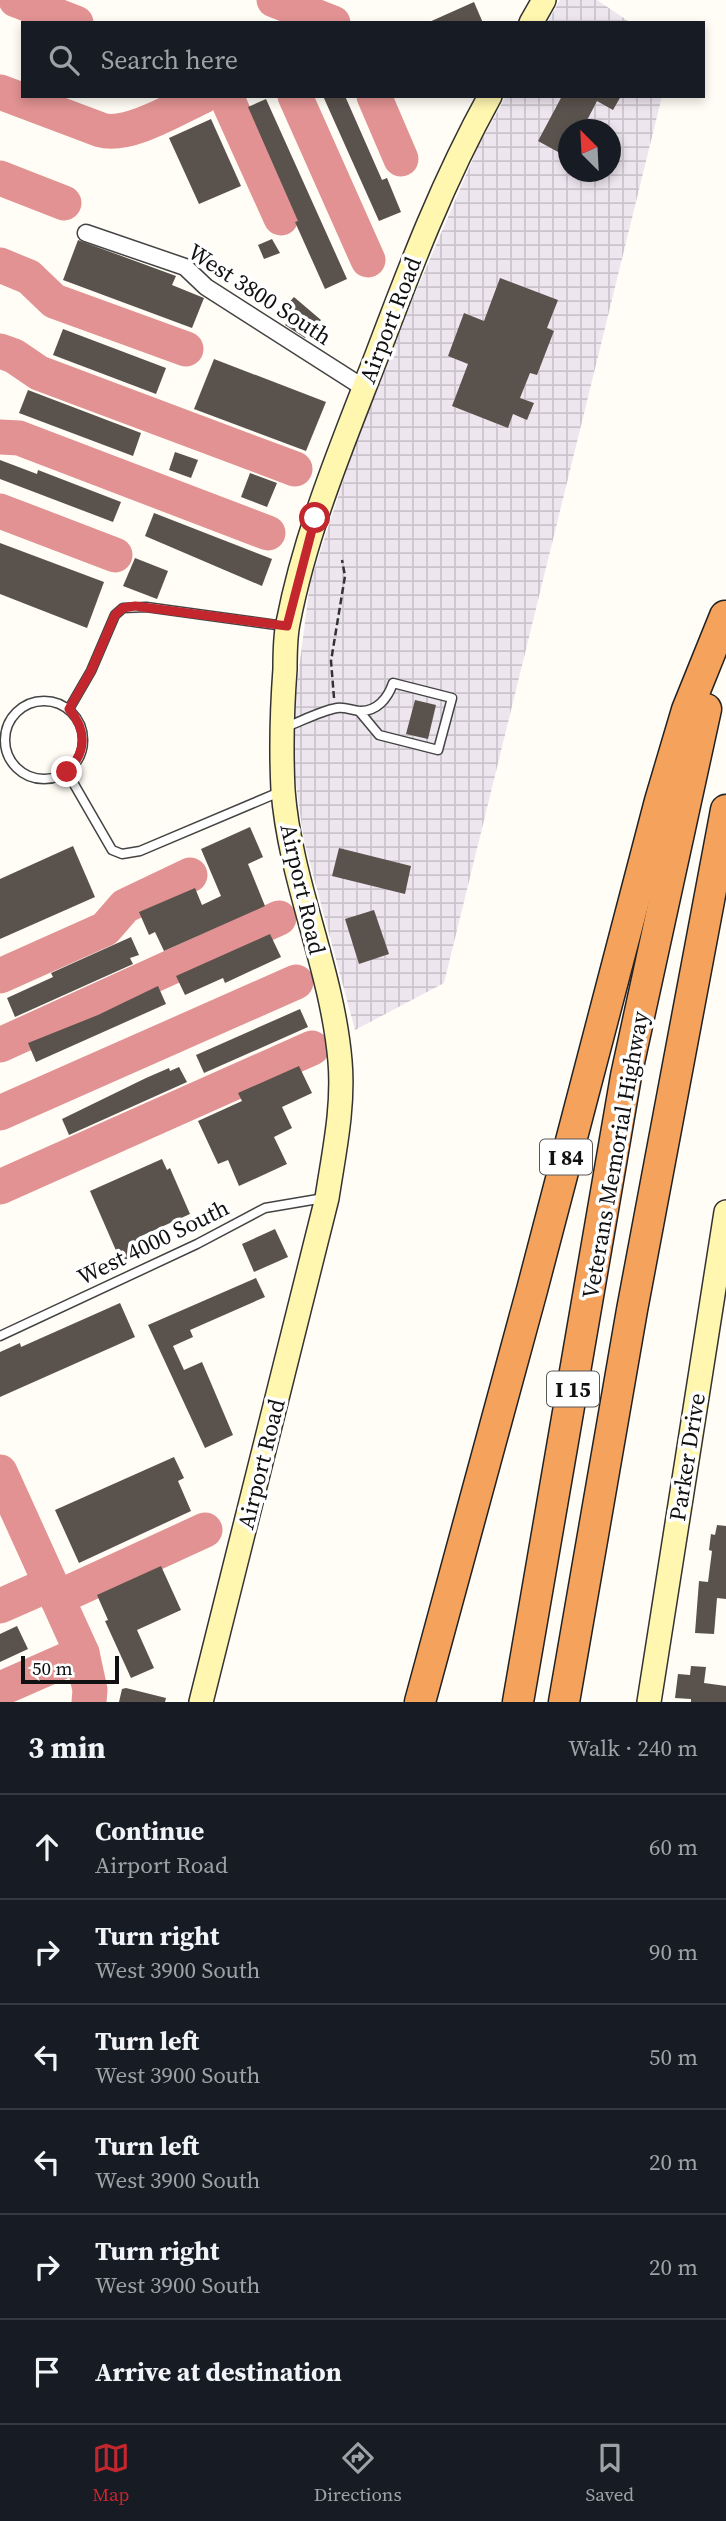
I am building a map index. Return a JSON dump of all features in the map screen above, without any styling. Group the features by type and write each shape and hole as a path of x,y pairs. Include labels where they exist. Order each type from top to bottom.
{"highway":[{"name":"I 84","path":"420,1702 532,1290 660,801 687,710 725,613"},
{"name":"Veterans Memorial Highway","path":"518,1702 626,1076 725,613"},
{"name":"Veterans Memorial Highway","path":"564,1702 632,1310 726,810"}],"street":[{"path":"532,21 544,0"},
{"name":"Airport Road","path":"201,1702 327,1198 340,1118 340,1061 331,1005 300,888 287,825 281,728 287,626 315,518 422,236 449,173 489,98"},
{"name":"West 3800 South","path":"86,233 185,267 206,287 364,388"},
{"name":"Parker Drive","path":"649,1702 719,1298 726,1212"}],"lane":[{"path":"69,709 91,671 115,615 123,608 146,607 287,626"},
{"path":"281,728 334,709 374,709 389,696 393,683 452,698 438,750 379,735 359,711"},
{"path":"49,700 69,709 82,729 83,741 76,763 67,772 48,779 35,779 23,774 7,755 4,743 9,720 17,710 27,704 49,700"},
{"path":"67,772 112,850 122,854 140,851 284,791"},
{"name":"West 4000 South","path":"0,1336 197,1244 265,1208 327,1198"}],"path":[{"path":"334,709 331,661 345,576 342,560"}],"shaded area":[{"path":"560,0 597,0 628,21 548,21"},
{"path":"505,98 662,98 444,983 355,1030 304,841 293,764 294,708 310,583 370,398 479,145"}],"building":[{"path":"474,2 482,21 431,21"},
{"path":"324,98 346,98 382,180 387,178 401,212 379,221"},
{"path":"561,98 620,98 613,110 597,101 588,119 558,119 558,152 538,141"},
{"path":"266,99 347,279 325,289 248,107"},
{"path":"211,119 241,186 199,204 169,138"},
{"path":"272,239 280,253 264,259 258,245"},
{"path":"78,240 176,276 172,285 204,298 192,328 63,280"},
{"path":"500,278 558,300 547,328 554,331 537,375 530,373 520,398 534,403 527,420 513,414 508,428 452,406 468,364 448,356 464,313 484,321"},
{"path":"294,297 321,320 305,338 285,325 289,321 279,313"},
{"path":"63,329 166,368 156,394 53,355"},
{"path":"214,359 326,402 306,451 194,409"},
{"path":"28,390 141,433 133,456 19,413"},
{"path":"175,452 198,460 191,478 169,470"},
{"path":"0,460 37,474 38,470 121,502 113,522 0,479"},
{"path":"250,473 277,483 267,507 241,497"},
{"path":"154,513 272,559 262,586 145,536"},
{"path":"0,543 104,582 87,628 0,594"},
{"path":"135,558 168,571 157,599 123,586"},
{"path":"415,700 436,705 428,739 406,734"},
{"path":"250,827 263,857 248,864 265,906 164,951 155,932 149,935 139,912 195,888 202,905 221,896 201,849"},
{"path":"73,846 95,897 0,939 0,879"},
{"path":"339,848 411,866 405,894 332,876"},
{"path":"374,910 389,954 359,964 345,919"},
{"path":"270,934 281,957 225,983 223,978 185,995 176,976"},
{"path":"131,937 139,955 130,958 133,964 15,1017 7,998 53,977 51,973"},
{"path":"158,986 166,1004 36,1062 28,1043 98,1015"},
{"path":"300,1009 308,1027 204,1073 196,1055"},
{"path":"299,1066 312,1093 282,1107 292,1128 274,1137 287,1164 239,1186 228,1160 218,1164 198,1121 242,1101 238,1093"},
{"path":"179,1067 187,1082 69,1135 62,1119 146,1078 169,1068 170,1071"},
{"path":"162,1159 167,1170 170,1168 190,1214 139,1237 146,1251 121,1262 90,1191"},
{"path":"275,1229 288,1257 254,1272 242,1244"},
{"path":"256,1278 265,1297 190,1330 193,1337 173,1346 184,1370 202,1362 233,1435 205,1448 148,1325"},
{"path":"120,1303 135,1337 0,1397 0,1352 20,1343 21,1347"},
{"path":"174,1457 184,1478 178,1481 191,1511 79,1563 55,1510"},
{"path":"717,1525 726,1526 726,1599 717,1598 714,1634 695,1633 699,1581 708,1582 711,1534 715,1535"},
{"path":"161,1566 181,1610 137,1630 154,1668 131,1678 105,1621 108,1620 97,1595"},
{"path":"17,1626 28,1649 0,1662 0,1634"},
{"path":"691,1666 706,1667 704,1683 726,1686 726,1702 691,1702 691,1699 675,1698 678,1674 690,1675"},
{"path":"122,1689 166,1698 165,1702 119,1702"}],"taxiway":[{"path":"16,0 71,21"},
{"path":"274,0 328,21"},
{"path":"0,92 101,130 112,131 138,126 199,98"},
{"path":"228,98 281,218"},
{"path":"296,98 368,260"},
{"path":"375,98 401,159"},
{"path":"0,178 64,203"},
{"path":"0,265 29,277 54,301 186,349"},
{"path":"0,351 14,356 39,373 295,469"},
{"path":"0,437 19,438 268,533"},
{"path":"0,511 115,555"},
{"path":"0,976 105,929 125,906 190,875"},
{"path":"0,1045 279,918"},
{"path":"0,1113 296,982"},
{"path":"0,1187 312,1048"},
{"path":"0,1472 82,1653 90,1690 89,1702"},
{"path":"57,1598 205,1530"},
{"path":"0,1606 50,1584"},
{"path":"0,1689 82,1653"}],"route":[{"path":"67,772 76,763 83,741 82,729 69,709 91,671 115,615 123,608 135,606 287,626 315,518"}]}
